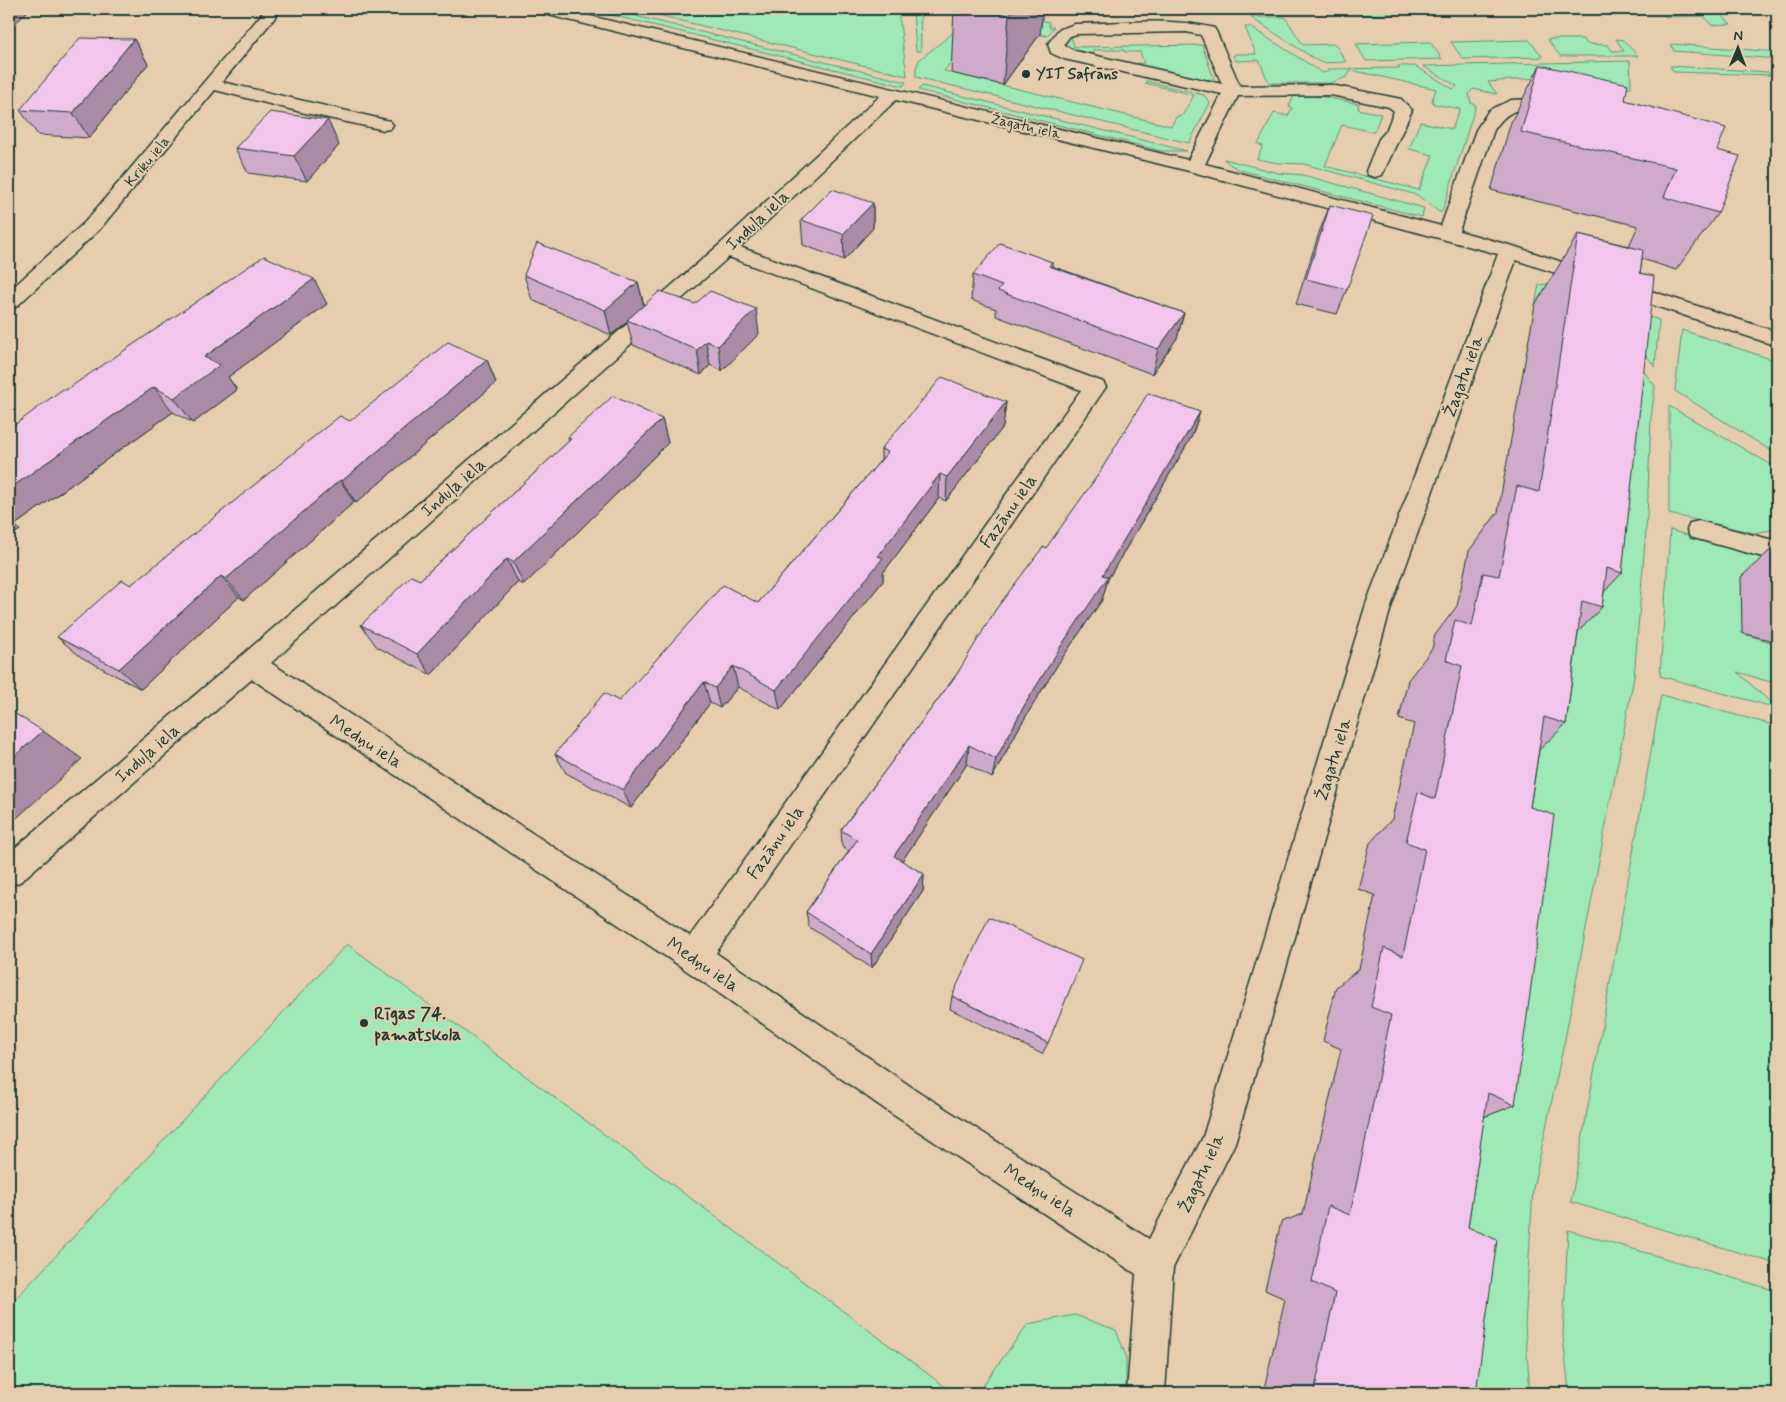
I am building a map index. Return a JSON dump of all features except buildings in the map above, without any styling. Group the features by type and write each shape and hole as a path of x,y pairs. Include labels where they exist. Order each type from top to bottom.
{"street":[{"name":"Kriķu iela","path":"9,302 92,226 274,9"},
{"name":"Žagatu iela","path":"542,9 1194,167 1448,234 1509,251 1777,339"},
{"path":"1194,167 1232,92 1230,80 1208,30 1186,27 1075,29 1064,33 1056,44 1057,49 1070,55 1232,92 1331,90 1395,103 1403,110 1394,133 1388,139 1375,171"},
{"path":"210,84 305,108 384,125"},
{"name":"Induļa iela","path":"9,872 251,664 726,249 891,95"},
{"path":"1448,234 1485,130 1495,114 1511,105 1535,104 1570,112"},
{"name":"Fazānu iela","path":"694,957 1095,387 726,249"},
{"name":"Žagatu iela","path":"1156,1265 1218,1143 1379,604 1509,251"},
{"path":"1699,530 1777,551"},
{"name":"Medņu iela","path":"251,664 694,957 901,1100 1156,1265"},
{"path":"1146,1393 1156,1265"}],"green space":[{"path":"587,9 607,9 906,82 903,86"},
{"path":"633,9 898,9 907,76"},
{"path":"913,9 920,9 921,51 916,51"},
{"path":"983,9 1192,9 1035,11 1030,18 1049,22 1049,27 1054,27 1047,36 992,24 961,50 944,71 1171,126 1177,116 1182,116 1194,95 1145,83 1146,81 1204,95 1210,103 1189,143 916,77 916,68 919,60"},
{"path":"1358,9 1414,9 1417,13 1362,15"},
{"path":"1657,9 1715,9 1731,24 1711,25 1704,16 1665,17"},
{"path":"1250,17 1285,17 1303,45 1335,44 1346,62 1321,63"},
{"path":"1245,27 1250,27 1323,73 1329,71 1327,69 1415,66 1453,89 1457,86 1423,66 1630,61 1631,87 1619,92 1550,77 1488,82 1497,94 1473,89 1469,94 1471,103 1476,105 1442,212 1439,212 1417,195 1304,164 1278,163 1257,159 1263,146 1258,144 1274,113 1288,116 1292,108 1289,106 1294,96 1325,97 1359,104 1358,109 1381,114 1374,132 1342,125 1325,166 1419,190 1433,155 1409,149 1420,122 1452,129 1460,109 1434,104 1432,100 1436,89 1351,70 1347,77 1330,83 1269,83 1259,60 1236,61 1233,56 1236,54 1256,54"},
{"path":"1071,35 1074,47 1202,45 1214,79 1201,80 1129,64 1144,63 1140,52 1093,50 1093,54 1076,51 1065,47"},
{"path":"1547,39 1583,39 1587,44 1608,45 1612,51 1624,51 1616,39 1623,40 1638,56 1560,56"},
{"path":"1529,40 1543,57 1463,59 1451,42"},
{"path":"1430,42 1442,59 1366,61 1356,44"},
{"path":"1671,44 1777,52 1777,59 1674,51"},
{"path":"1670,66 1768,72 1771,75 1674,72"},
{"path":"922,86 1187,151 1162,151 918,90"},
{"path":"1224,159 1278,173 1303,175 1424,208 1422,217 1240,170"},
{"path":"1547,284 1585,296 1655,386 1651,418 1647,517 1634,677 1565,1039 1533,1188 1525,1326 1530,1393 1406,1393 1595,320 1535,305 1539,285"},
{"path":"1610,305 1659,320 1655,367"},
{"path":"1682,330 1777,361 1777,452 1775,453 1675,391"},
{"path":"1669,406 1777,468 1777,529 1754,533 1669,514"},
{"path":"1670,530 1777,562 1742,579 1744,634 1777,644 1777,684 1737,672 1777,708 1660,676"},
{"path":"1661,695 1777,726 1777,1264 1571,1202"},
{"path":"347,944 951,1391 950,1393 9,1393 9,1306"},
{"path":"1568,1230 1777,1291 1777,1393 1569,1393 1563,1335"},
{"path":"1075,1315 1116,1330 1126,1356 1126,1393 977,1393 1028,1324"}],"place":[{"name":"YIT Safrāns","path":"1026,74"},
{"name":"Rīgas 74. pamatskola","path":"364,1023"}]}
